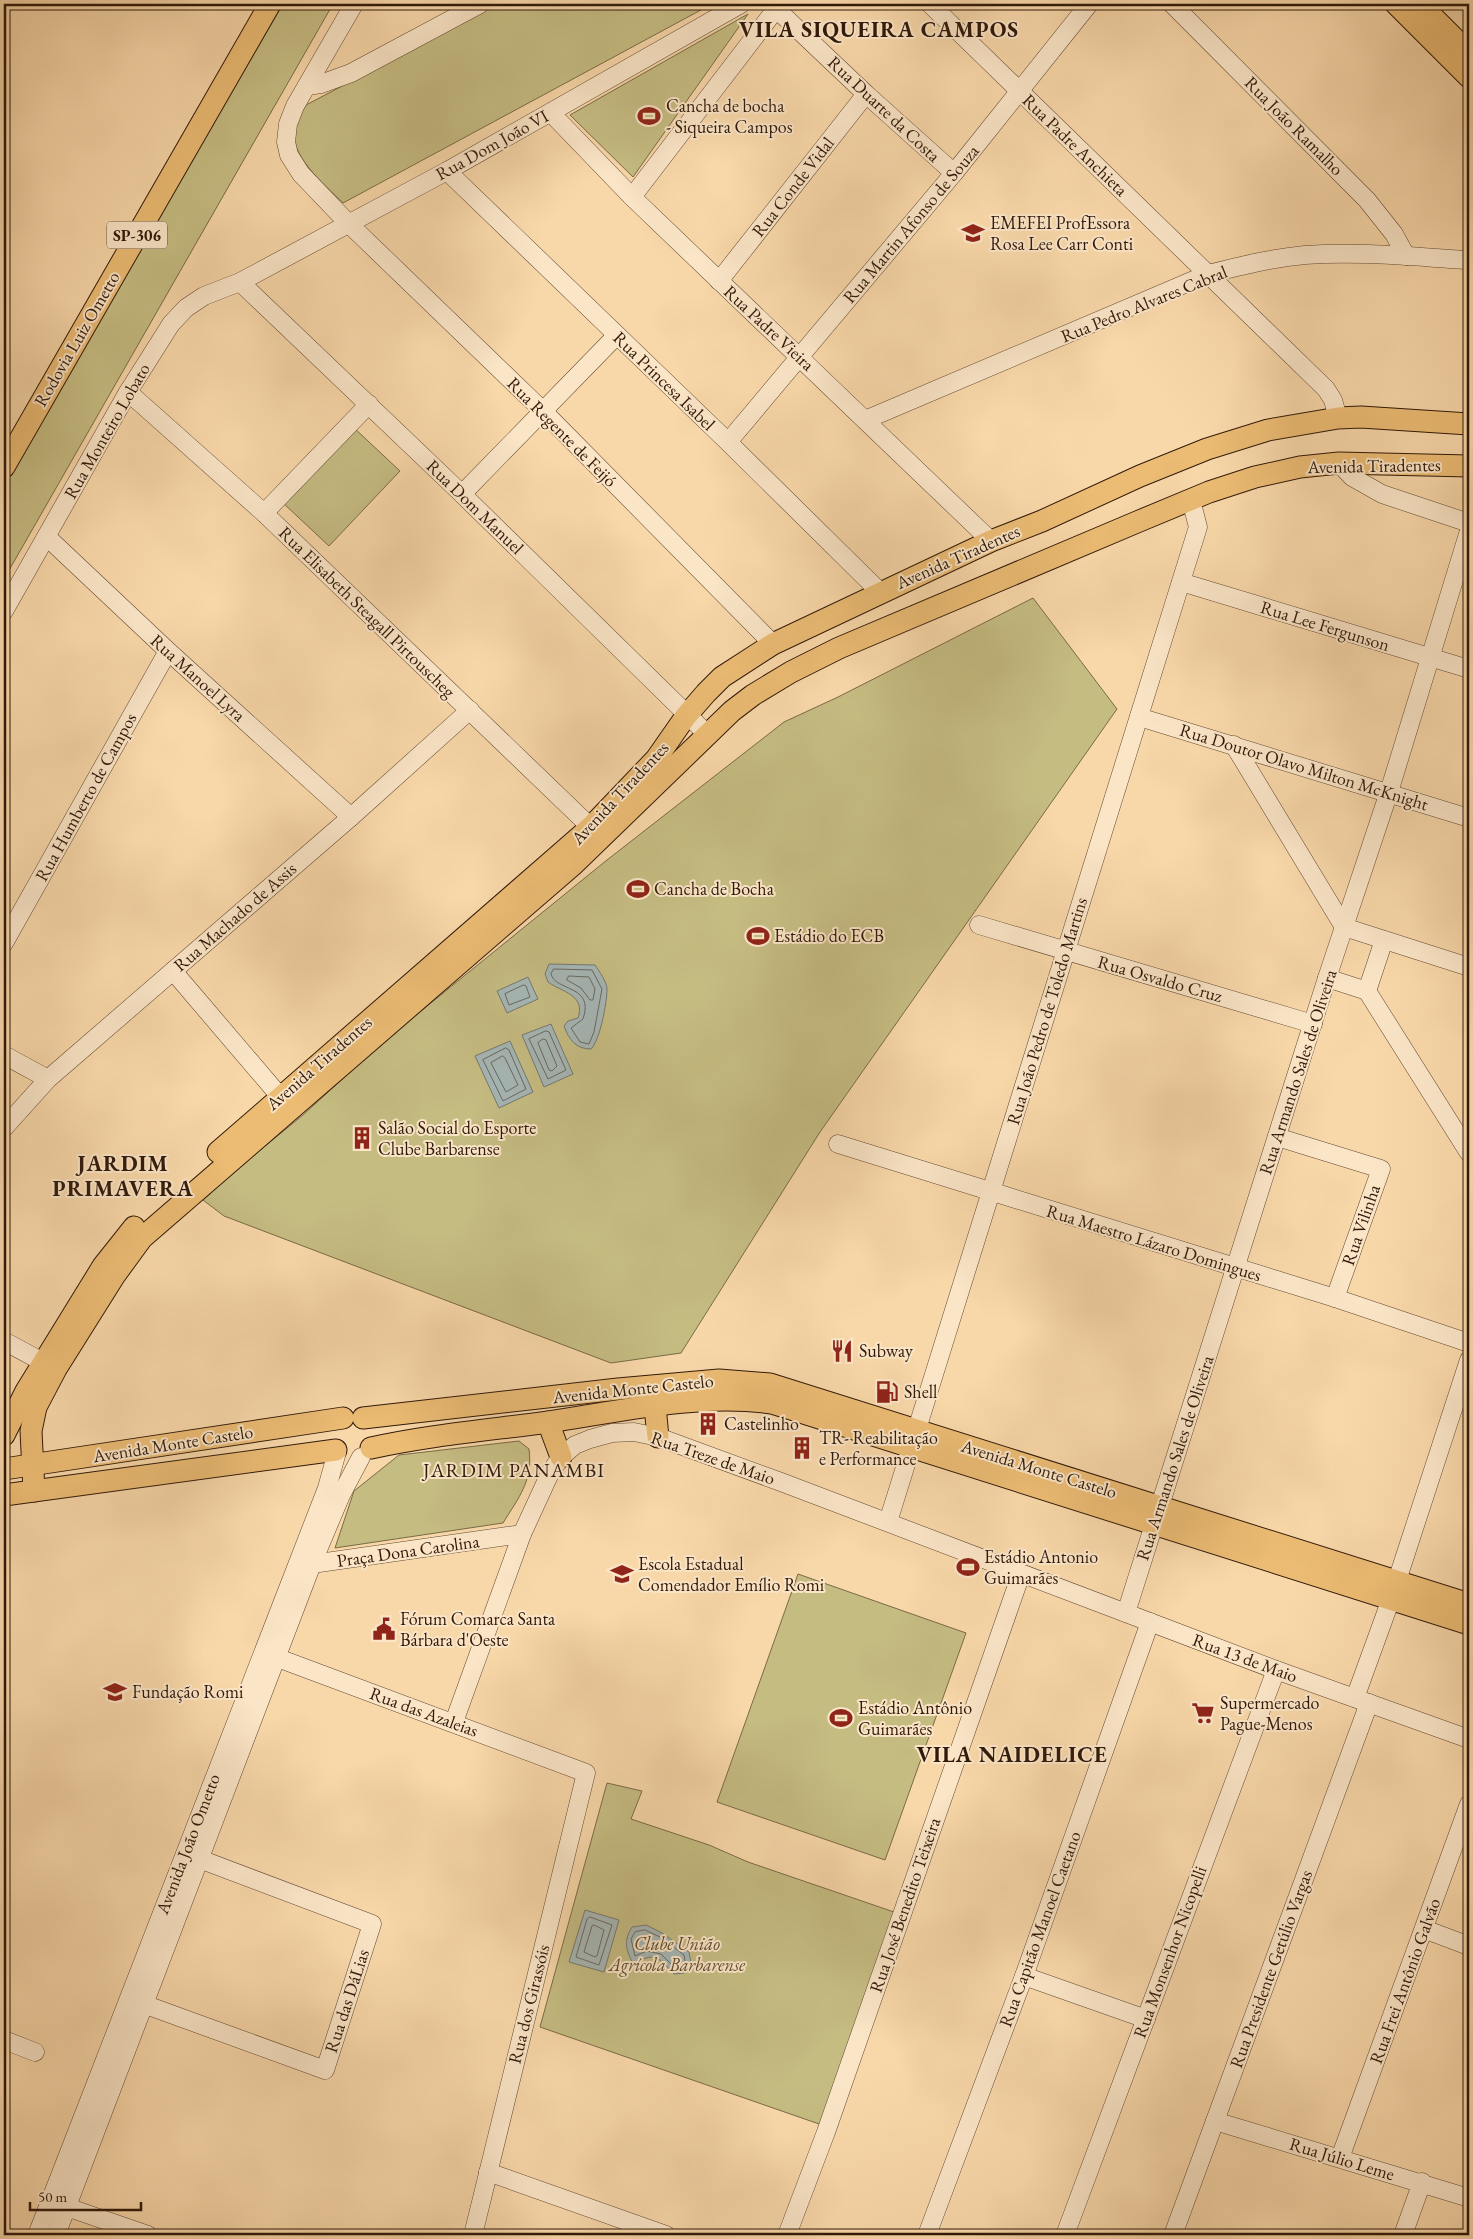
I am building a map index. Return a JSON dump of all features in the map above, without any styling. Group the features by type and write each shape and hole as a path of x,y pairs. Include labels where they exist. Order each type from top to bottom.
{"main road":[{"name":"Rodovia Luiz Ometto","path":"4,467 270,4"},
{"path":"1396,4 1469,77"},
{"path":"1420,4 1469,53"},
{"name":"Avenida Tiradentes","path":"4,1433 49,1366 103,1266 129,1232 146,1214 285,1103 574,864 596,832 656,759 686,716 722,677 773,644 880,592 991,541 1207,449 1268,430 1338,418 1361,417 1469,424"},
{"name":"Avenida Tiradentes","path":"596,832 633,809 707,734 753,696 791,672 839,648 1191,500 1255,477 1300,467 1339,463 1469,466"},
{"name":"Avenida Tiradentes","path":"34,1492 34,1465 30,1431 32,1418 49,1366"},
{"name":"Avenida Monte Castelo","path":"4,1469 353,1418 608,1390 719,1380 762,1383 794,1390 914,1439"},
{"name":"Avenida Monte Castelo","path":"366,1453 414,1439 655,1406 717,1400 772,1402 914,1439 1394,1590 1469,1624"},
{"path":"655,1406 658,1437"},
{"path":"353,1418 369,1422 374,1435 366,1453 348,1458 336,1451 332,1436 337,1423 353,1418"},
{"path":"548,1422 561,1457"},
{"name":"Avenida Monte Castelo","path":"4,1495 336,1451"},
{"name":"Avenida Monte Castelo","path":"1394,1590 1469,1604"}],"street":[{"name":"Rua Regente de Feijó","path":"354,4 307,86 288,124 286,142 290,155 301,174 348,224 543,411 773,644"},
{"path":"307,86 321,84 352,73 480,4"},
{"name":"Rua Dom João VI","path":"240,282 448,171 741,4"},
{"name":"Rua Padre Anchieta","path":"930,4 1326,389 1333,400 1338,418"},
{"name":"Rua Martin Afonso de Souza","path":"728,442 954,173 1090,4"},
{"name":"Rua João Ramalho","path":"1172,4 1367,200 1386,222 1406,256"},
{"path":"632,197 774,6"},
{"name":"Rua Duarte da Costa","path":"774,6 866,94 954,173"},
{"name":"Rua Conde Vidal","path":"719,281 866,94"},
{"name":"Rua Padre Vieira","path":"551,113 632,197 991,541"},
{"name":"Rua Princesa Isabel","path":"448,171 880,592"},
{"name":"Rua Pedro Alvares Cabral","path":"865,420 1208,274 1265,260 1305,255 1343,254 1469,260"},
{"name":"Rua Monteiro Lobato","path":"4,611 128,392 171,324 186,308 204,296 240,282"},
{"name":"Rua Dom Manuel","path":"240,282 462,494 686,716 707,734"},
{"path":"462,494 616,336"},
{"name":"Rua Elisabeth Steagall Pirtouscheg","path":"128,392 264,513 596,832"},
{"path":"264,513 368,404"},
{"path":"1339,463 1352,477 1382,494 1469,524"},
{"name":"Rua João Pedro de Toledo Martins","path":"888,1522 1198,527 1191,500"},
{"name":"Rua Armando Sales de Oliveira","path":"1126,1613 1327,978 1389,792 1469,531"},
{"name":"Rua Manoel Lyra","path":"47,537 168,651 351,817"},
{"name":"Rua Lee Fergunson","path":"1181,582 1469,670"},
{"name":"Rua Humberto de Campos","path":"4,943 168,651"},
{"name":"Rua Machado de Assis","path":"4,1128 48,1079 351,817 470,710"},
{"name":"Rua Doutor Olavo Milton McKnight","path":"1139,716 1469,818"},
{"path":"1234,744 1344,927 1469,967"},
{"name":"Rua Osvaldo Cruz","path":"979,925 1313,1024"},
{"path":"1368,991 1384,940"},
{"path":"173,970 285,1103"},
{"path":"1327,978 1368,991 1469,1153"},
{"path":"4,1054 48,1079"},
{"name":"Rua Vilinha","path":"1277,1137 1381,1169 1335,1298"},
{"name":"Rua Maestro Lázaro Domingues","path":"838,1144 1335,1298 1469,1343"},
{"path":"4,1341 49,1366"},
{"name":"Rua Presidente Getúlio Vargas","path":"1173,2235 1215,2121 1362,1701 1394,1590 1469,1360"},
{"name":"Rua Treze de Maio","path":"454,1722 522,1534 550,1471 561,1457 575,1445 612,1433 634,1432 658,1437 888,1522 1021,1574"},
{"name":"Avenida João Ometto","path":"36,2235 58,2204 304,1565 336,1451"},
{"name":"Avenida João Ometto","path":"304,1565 341,1495 366,1453"},
{"name":"Praça Dona Carolina","path":"304,1565 522,1534"},
{"name":"Rua 13 de Maio","path":"1021,1574 1276,1670 1469,1739"},
{"name":"Rua José Benedito Teixeira","path":"787,2235 826,2132 1021,1574"},
{"name":"Rua Capitão Manoel Caetano","path":"927,2235 1024,1976 1150,1622"},
{"name":"Rua das Azaleias","path":"269,1655 454,1722 586,1773"},
{"name":"Rua Monsenhor Nicopelli","path":"1065,2235 1276,1670"},
{"name":"Rua dos Girassóis","path":"473,2235 586,1773"},
{"name":"Rua Frei Antônio Galvão","path":"1340,2158 1469,1804"},
{"name":"Rua das DáLias","path":"136,2002 325,2070 372,1924 192,1856"},
{"path":"1424,1929 1469,1946"},
{"path":"1024,1976 1146,2019"},
{"path":"4,2040 35,2052"},
{"name":"Rua Júlio Leme","path":"1215,2121 1422,2182 1469,2198"},
{"path":"488,2172 666,2235"},
{"path":"1403,2235 1422,2182"},
{"path":"58,2204 148,2235"},
{"name":"Avenida João Ometto","path":"56,2235 58,2204"}],"green space":[{"path":"283,4 333,4 4,579 4,480"},
{"path":"498,4 712,4 343,203 309,168 296,147 293,136 294,125 306,105"},
{"path":"748,14 633,177 570,115"},
{"path":"353,427 400,471 329,546 282,502"},
{"path":"1033,598 1117,709 820,1132 681,1353 611,1363 224,1216 203,1200 232,1173 303,1115 384,1041 607,860 784,722 838,697"},
{"path":"519,1441 529,1449 529,1470 524,1488 503,1523 335,1548 354,1491 399,1455"},
{"name":"Estádio Antônio Guimarães","path":"798,1574 966,1633 885,1860 717,1802"},
{"name":"Clube União Agrícola Barbarense","path":"607,1783 642,1791 631,1819 709,1845 748,1862 894,1912 822,2125 540,2027"}],"water":[{"path":"549,964 595,965 607,986 606,1003 600,1030 591,1049 586,1049 574,1043 566,1031 564,1026 568,1021 578,1018 579,1004 571,995 548,982 545,974"},
{"path":"528,977 538,999 507,1013 497,991"},
{"path":"551,1024 573,1074 544,1087 522,1035"},
{"path":"510,1041 533,1092 499,1108 475,1056"},
{"path":"585,1910 619,1920 604,1972 569,1962"},
{"path":"646,1925 662,1933 689,1952 692,1968 684,1973 674,1974 664,1963 652,1957 633,1964 627,1950 627,1937 632,1927"}],"place":[{"name":"Cancha de bocha - Siqueira Campos","path":"649,116"},
{"name":"EMEFEI ProfEssora Rosa Lee Carr Conti","path":"973,233"},
{"name":"Cancha de Bocha","path":"638,889"},
{"name":"Estádio do ECB","path":"758,936"},
{"name":"Salão Social do Esporte Clube Barbarense","path":"362,1138"},
{"name":"Subway","path":"842,1351"},
{"name":"Shell","path":"887,1392"},
{"name":"Castelinho","path":"708,1424"},
{"name":"TR- Reabilitação e Performance","path":"802,1448"},
{"name":"Estádio Antonio Guimarães","path":"968,1567"},
{"name":"Escola Estadual Comendador Emílio Romi","path":"622,1574"},
{"name":"Fórum Comarca Santa Bárbara d'Oeste","path":"384,1629"},
{"name":"Fundação Romi","path":"115,1692"},
{"name":"Supermercado Pague-Menos","path":"1203,1713"},
{"name":"Estádio Antônio Guimarães","path":"841,1718"}],"district":[{"name":"VILA SIQUEIRA CAMPOS","path":"879,29"},
{"name":"JARDIM PRIMAVERA","path":"123,1176"},
{"name":"JARDIM PANAMBI","path":"514,1470"},
{"name":"VILA NAIDELICE","path":"1012,1754"}]}
